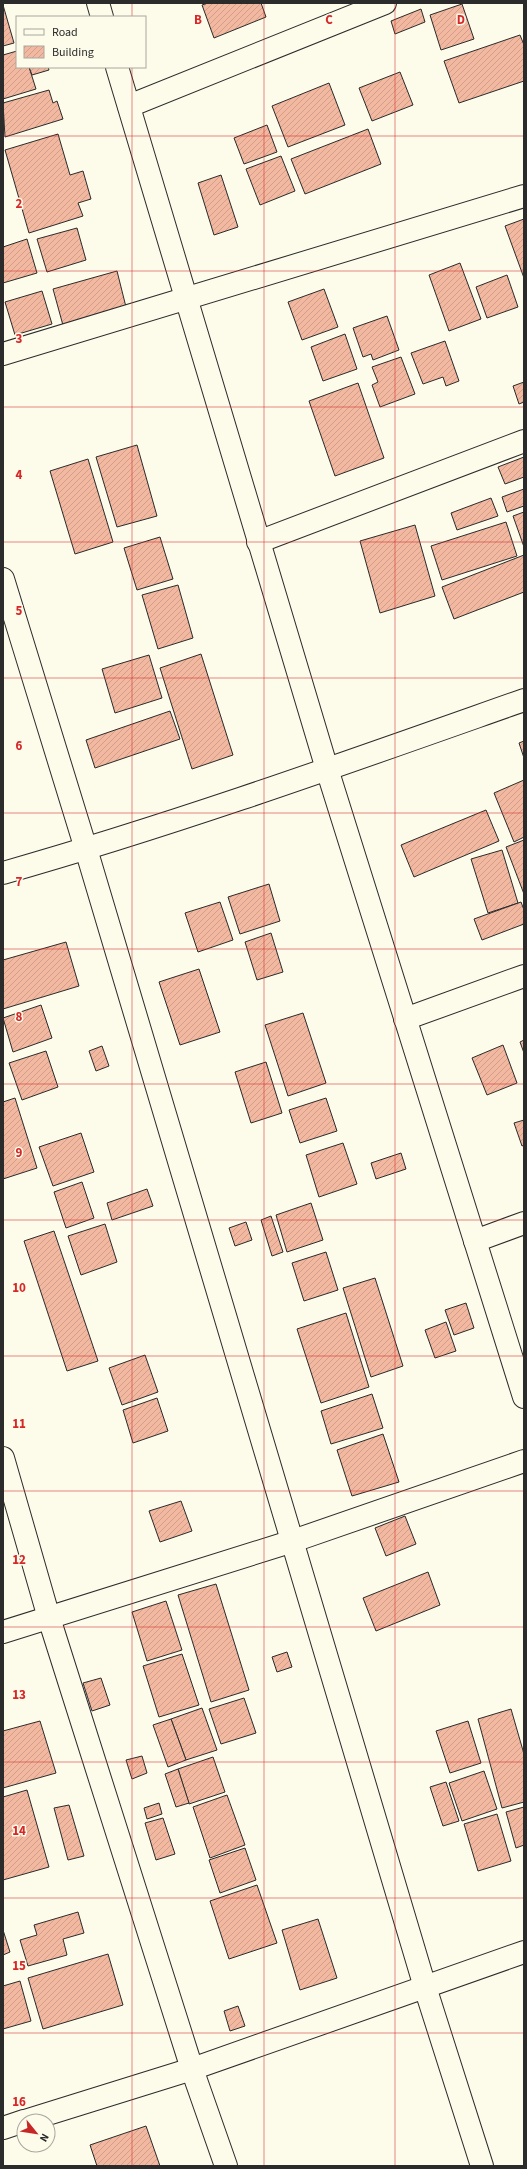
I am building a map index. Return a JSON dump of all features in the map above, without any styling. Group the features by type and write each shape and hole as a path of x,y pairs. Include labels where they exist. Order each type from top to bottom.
{"street":[{"path":"98,3 102,16"},
{"path":"129,106 385,3"},
{"path":"118,68 258,542 327,769 524,1396"},
{"path":"3,354 524,196"},
{"path":"258,542 524,441"},
{"path":"3,579 86,849 425,1987 482,2166"},
{"path":"3,873 86,849 327,769 524,700"},
{"path":"405,1019 524,976"},
{"path":"475,1242 524,1223"},
{"path":"3,1458 49,1618 192,2069 226,2166"},
{"path":"3,1632 293,1541 524,1461"},
{"path":"51,2113 192,2069 524,1952"},
{"path":"3,2128 16,2124"}],"building":[{"path":"208,3 261,3 266,17 214,38 202,5"},
{"path":"462,4 474,39 441,50 430,15"},
{"path":"3,5 14,43 3,46"},
{"path":"421,9 425,22 395,34 391,21"},
{"path":"520,35 524,45 524,81 459,103 444,61"},
{"path":"16,51 16,68 29,68 36,89 3,99 3,55"},
{"path":"29,68 48,68 49,70 32,75"},
{"path":"400,72 413,105 372,121 359,88"},
{"path":"329,83 345,125 288,147 272,106"},
{"path":"49,90 53,103 57,101 63,119 5,137 3,103"},
{"path":"267,125 277,152 244,164 234,138"},
{"path":"368,129 381,164 305,194 291,159"},
{"path":"58,134 70,175 83,171 91,199 78,203 83,216 29,233 5,150"},
{"path":"281,156 295,191 260,205 246,169"},
{"path":"221,175 238,227 214,235 198,183"},
{"path":"524,219 524,278 505,226"},
{"path":"77,228 86,260 47,272 37,239"},
{"path":"27,239 37,273 3,283 3,247"},
{"path":"460,263 481,319 449,331 429,275"},
{"path":"117,271 127,311 64,329 53,289"},
{"path":"507,275 518,307 487,318 476,287"},
{"path":"324,289 338,327 302,340 288,302"},
{"path":"42,291 52,324 15,335 5,302"},
{"path":"387,316 399,350 373,360 371,354 363,357 353,328"},
{"path":"345,334 357,369 323,381 311,347"},
{"path":"445,341 459,381 446,386 443,377 423,384 411,353"},
{"path":"401,357 415,394 380,407 372,385 378,382 372,367"},
{"path":"524,382 524,402 519,404 513,386"},
{"path":"358,383 384,458 335,476 309,401"},
{"path":"137,445 157,516 117,527 96,457"},
{"path":"524,457 524,477 505,484 498,467"},
{"path":"88,459 113,542 75,554 50,471"},
{"path":"524,489 524,506 507,512 502,497"},
{"path":"491,498 498,516 457,530 451,513"},
{"path":"524,512 524,547 513,516"},
{"path":"506,522 517,556 442,580 431,546"},
{"path":"415,525 435,596 380,613 360,541"},
{"path":"160,537 173,579 137,590 124,548"},
{"path":"524,555 524,592 454,619 442,587"},
{"path":"178,585 193,638 158,649 142,595"},
{"path":"201,654 233,755 192,769 160,668"},
{"path":"149,655 162,698 115,713 102,669"},
{"path":"170,711 180,739 95,768 86,740"},
{"path":"524,741 524,758 519,743"},
{"path":"524,780 524,837 514,842 494,793"},
{"path":"486,810 499,841 414,877 401,845"},
{"path":"524,840 524,894 506,847"},
{"path":"502,850 518,903 488,913 471,859"},
{"path":"269,884 280,921 240,934 228,897"},
{"path":"220,902 233,940 198,952 185,913"},
{"path":"521,902 524,910 524,924 482,940 474,919"},
{"path":"271,933 283,972 257,980 245,942"},
{"path":"66,942 79,986 3,1009 3,960"},
{"path":"199,969 220,1032 180,1045 159,982"},
{"path":"41,1005 52,1038 13,1052 3,1018"},
{"path":"303,1013 326,1083 288,1096 265,1025"},
{"path":"524,1040 524,1053 520,1042"},
{"path":"503,1045 517,1083 487,1095 472,1058"},
{"path":"102,1046 109,1066 96,1071 89,1051"},
{"path":"46,1051 58,1087 22,1100 9,1063"},
{"path":"266,1062 282,1113 251,1123 235,1072"},
{"path":"15,1098 37,1168 3,1179 3,1102"},
{"path":"326,1098 337,1131 300,1143 289,1110"},
{"path":"524,1120 524,1145 522,1146 514,1123"},
{"path":"81,1133 94,1172 53,1186 39,1147"},
{"path":"343,1143 357,1184 319,1197 306,1155"},
{"path":"401,1153 406,1169 376,1179 371,1163"},
{"path":"82,1182 94,1218 66,1228 54,1192"},
{"path":"147,1189 153,1206 112,1220 107,1203"},
{"path":"311,1203 323,1240 287,1252 276,1215"},
{"path":"271,1216 283,1252 272,1256 261,1220"},
{"path":"246,1222 252,1240 235,1246 229,1228"},
{"path":"105,1224 117,1262 81,1275 68,1236"},
{"path":"54,1231 98,1361 67,1371 24,1241"},
{"path":"326,1252 338,1290 304,1301 292,1263"},
{"path":"375,1278 403,1366 371,1377 343,1288"},
{"path":"466,1303 474,1328 454,1335 445,1310"},
{"path":"346,1313 369,1387 321,1403 297,1329"},
{"path":"446,1322 456,1351 435,1358 425,1330"},
{"path":"145,1355 158,1392 122,1405 109,1368"},
{"path":"372,1394 383,1428 331,1444 321,1411"},
{"path":"157,1398 168,1431 133,1443 123,1410"},
{"path":"383,1434 399,1482 352,1496 337,1450"},
{"path":"181,1501 192,1531 160,1542 149,1511"},
{"path":"405,1516 416,1544 386,1556 375,1528"},
{"path":"428,1572 440,1605 376,1631 363,1598"},
{"path":"216,1584 249,1690 211,1702 178,1595"},
{"path":"166,1601 182,1650 147,1661 132,1612"},
{"path":"287,1652 292,1667 277,1672 272,1657"},
{"path":"182,1654 199,1705 159,1717 143,1666"},
{"path":"101,1678 110,1705 92,1711 83,1683"},
{"path":"244,1698 256,1733 221,1744 209,1709"},
{"path":"202,1708 217,1750 186,1760 171,1719"},
{"path":"511,1709 524,1754 524,1802 502,1808 478,1719"},
{"path":"171,1719 186,1760 168,1767 153,1725"},
{"path":"40,1721 56,1773 3,1788 3,1731"},
{"path":"468,1721 481,1763 450,1773 436,1731"},
{"path":"142,1756 147,1773 132,1779 126,1760"},
{"path":"213,1757 225,1792 189,1804 178,1769"},
{"path":"178,1769 189,1803 176,1807 165,1774"},
{"path":"484,1771 497,1809 462,1821 449,1783"},
{"path":"446,1782 459,1821 443,1826 430,1787"},
{"path":"27,1790 49,1867 3,1880 3,1797"},
{"path":"227,1795 245,1845 210,1858 193,1807"},
{"path":"159,1803 162,1814 147,1819 144,1808"},
{"path":"69,1805 84,1856 68,1860 54,1808"},
{"path":"524,1807 524,1845 516,1848 506,1812"},
{"path":"497,1814 511,1861 478,1871 464,1824"},
{"path":"163,1818 175,1854 156,1860 145,1823"},
{"path":"245,1848 256,1880 220,1893 209,1860"},
{"path":"257,1885 277,1943 229,1959 210,1901"},
{"path":"78,1912 84,1933 63,1939 67,1955 28,1966 20,1940 37,1935 34,1925"},
{"path":"318,1919 337,1978 300,1990 282,1930"},
{"path":"3,1930 10,1952 3,1955"},
{"path":"108,1954 123,2005 43,2029 28,1978"},
{"path":"20,1981 31,2021 3,2029 3,1986"},
{"path":"238,2006 245,2026 230,2031 224,2011"},
{"path":"146,2126 160,2166 97,2166 90,2145"}]}
